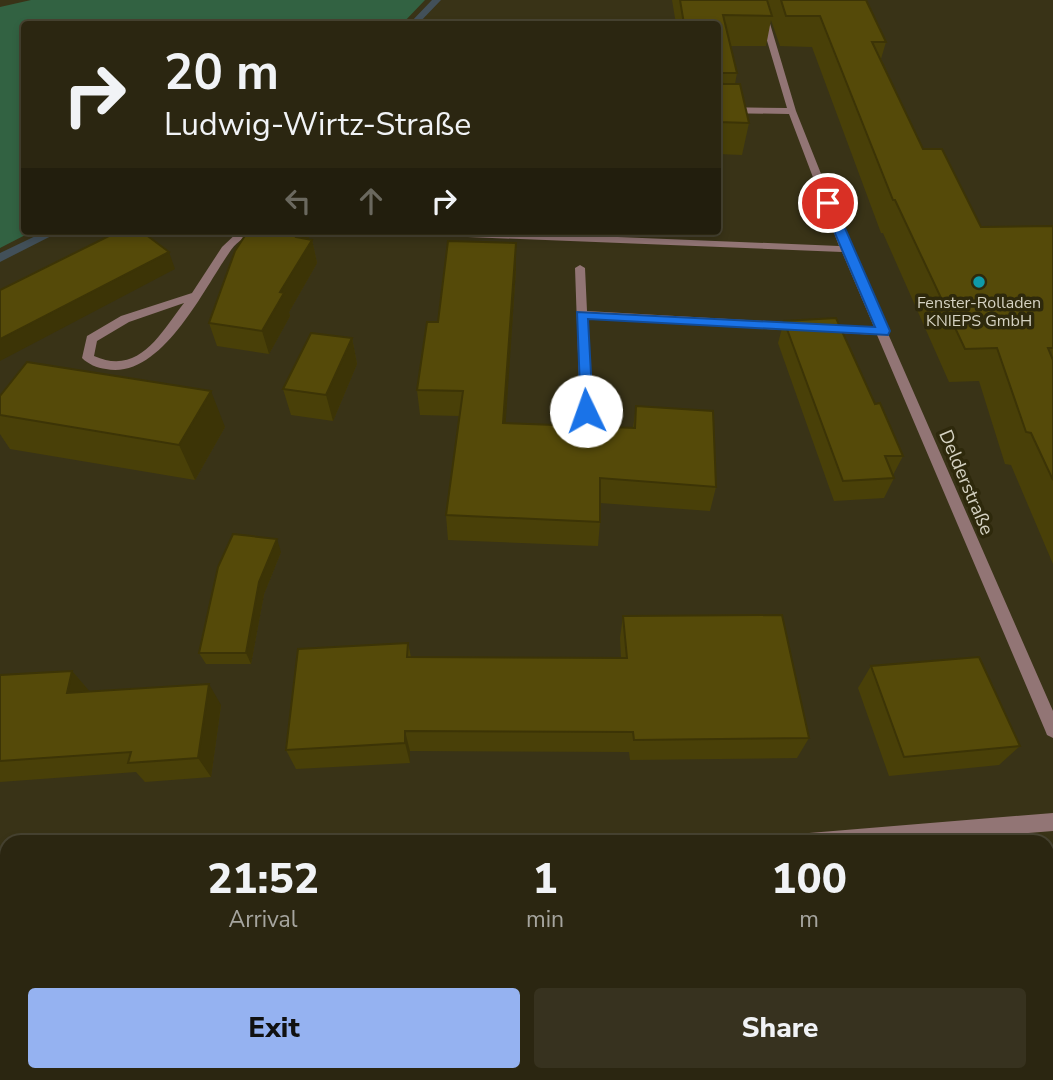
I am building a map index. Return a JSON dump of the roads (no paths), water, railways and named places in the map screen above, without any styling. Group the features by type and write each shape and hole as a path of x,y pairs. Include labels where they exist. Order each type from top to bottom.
{"street":[{"name":"Delderstraße","path":"759,0 792,111 846,249 1053,730"},
{"path":"721,110 792,111"},
{"path":"197,295 125,319 90,339 88,358 104,367 127,367 150,355 197,295 231,242 241,235"},
{"path":"495,235 846,249"},
{"path":"580,268 586,411"},
{"path":"581,314 883,331"},
{"path":"894,835 1053,822"}],"waterway":[{"path":"416,21 437,0"},
{"path":"0,258 47,235"}],"place":[{"name":"Fenster-Rolladen KNIEPS GmbH","path":"979,282"}]}
